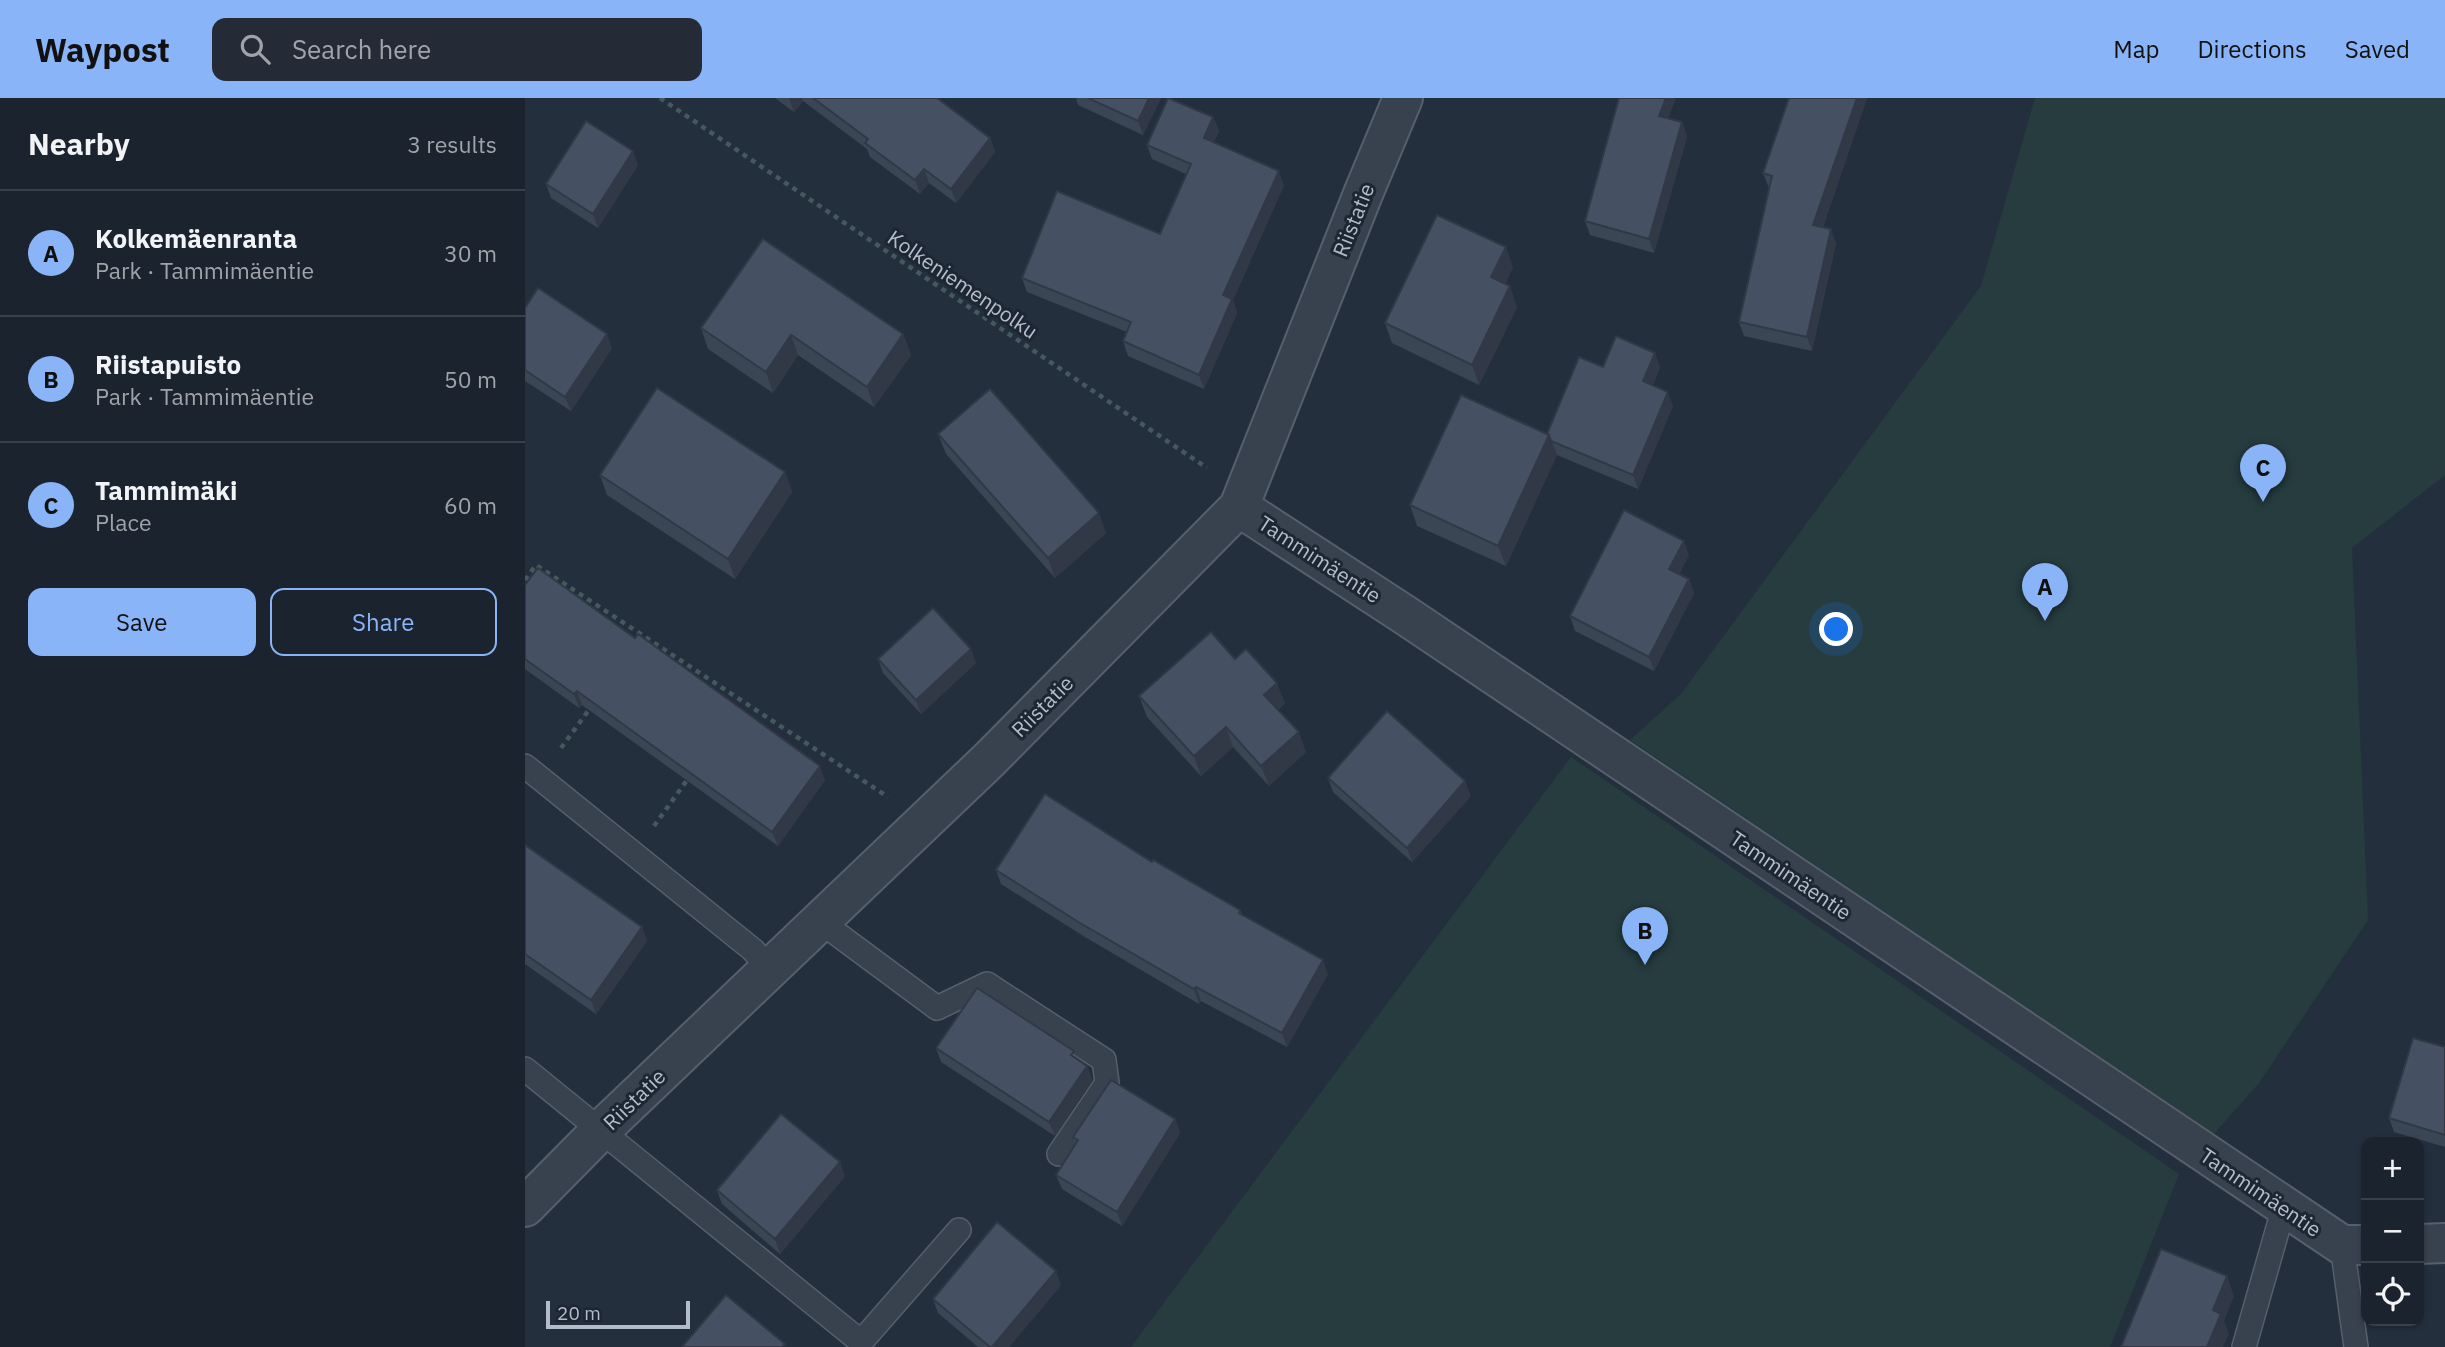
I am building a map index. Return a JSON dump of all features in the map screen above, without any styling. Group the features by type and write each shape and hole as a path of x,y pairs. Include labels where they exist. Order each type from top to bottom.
{"street":[{"name":"Riistatie","path":"525,1207 600,1131 990,758 1239,507 1403,98"},
{"name":"Tammimäentie","path":"1239,507 1438,637 2284,1207 2354,1245"},
{"path":"2424,1244 2445,1243"}],"lane":[{"path":"532,772 753,950 770,970"},
{"path":"821,922 937,1008 987,984 1104,1060 1107,1083 1059,1154"},
{"path":"525,1069 861,1342 959,1230"},
{"path":"2243,1347 2284,1207"},
{"path":"2354,1245 2356,1347"}],"path":[{"name":"Kolkeniemenpolku","path":"660,98 1216,475 1239,507"},
{"path":"525,580 536,565 892,799"},
{"path":"634,646 642,635"},
{"path":"532,772 595,701"},
{"path":"735,712 743,701"},
{"path":"634,854 696,767"}],"green space":[{"path":"2035,98 2445,98 2445,475 2352,548 2368,920 2259,1083 2214,1134 1630,740 1681,694 1981,286"},
{"path":"1571,757 2179,1174 2110,1347 1131,1347"}],"building":[{"path":"813,98 937,98 990,138 951,189 924,169 915,180 865,143 868,139"},
{"path":"1088,98 1149,98 1138,121"},
{"path":"1168,98 1213,117 1204,138 1279,171 1223,295 1232,299 1199,375 1123,341 1131,322 1022,278 1057,191 1160,234 1191,164 1147,145"},
{"path":"1619,98 1666,98 1659,116 1682,122 1649,239 1585,221"},
{"path":"1789,98 1857,98 1813,225 1831,229 1807,337 1739,322 1772,176 1763,173"},
{"path":"586,121 633,151 593,214 546,184"},
{"path":"1437,215 1506,247 1491,277 1510,286 1472,365 1385,323"},
{"path":"763,239 903,334 867,387 791,335 766,372 701,328"},
{"path":"538,288 607,334 565,397 525,370 525,308"},
{"path":"1616,336 1655,353 1643,381 1668,392 1633,475 1551,441 1547,434 1579,357 1603,367"},
{"path":"657,388 785,472 728,559 600,475"},
{"path":"990,389 1099,513 1048,558 938,434"},
{"path":"1461,395 1549,435 1498,546 1410,505"},
{"path":"1624,510 1684,541 1669,569 1689,579 1649,657 1570,616"},
{"path":"538,568 635,638 638,634 820,766 772,832 577,691 574,694 525,659 525,585"},
{"path":"933,608 971,649 916,700 878,659"},
{"path":"1211,632 1235,659 1246,649 1277,683 1264,695 1299,732 1261,766 1226,727 1194,756 1139,696"},
{"path":"1387,711 1465,781 1407,848 1328,778"},
{"path":"1045,794 1152,862 1153,860 1323,960 1282,1033 1196,987 1194,989 1080,923 996,870"},
{"path":"525,845 642,927 591,1000 525,954"},
{"path":"977,988 1074,1051 1071,1055 1087,1066 1049,1122 936,1048"},
{"path":"2413,1038 2445,1047 2445,1135 2389,1118"},
{"path":"1111,1080 1175,1119 1117,1212 1056,1175 1078,1140 1073,1137"},
{"path":"781,1114 840,1162 775,1239 717,1190"},
{"path":"997,1222 1056,1271 990,1347 933,1299"},
{"path":"2161,1249 2227,1276 2213,1310 2221,1314 2207,1347 2121,1347"},
{"path":"726,1295 785,1344 782,1347 682,1347"}],"place":[{"name":"Tammimäki","path":"2263,502"},
{"name":"Kolkemäenranta","path":"2045,621"},
{"name":"Riistapuisto","path":"1645,965"}]}
